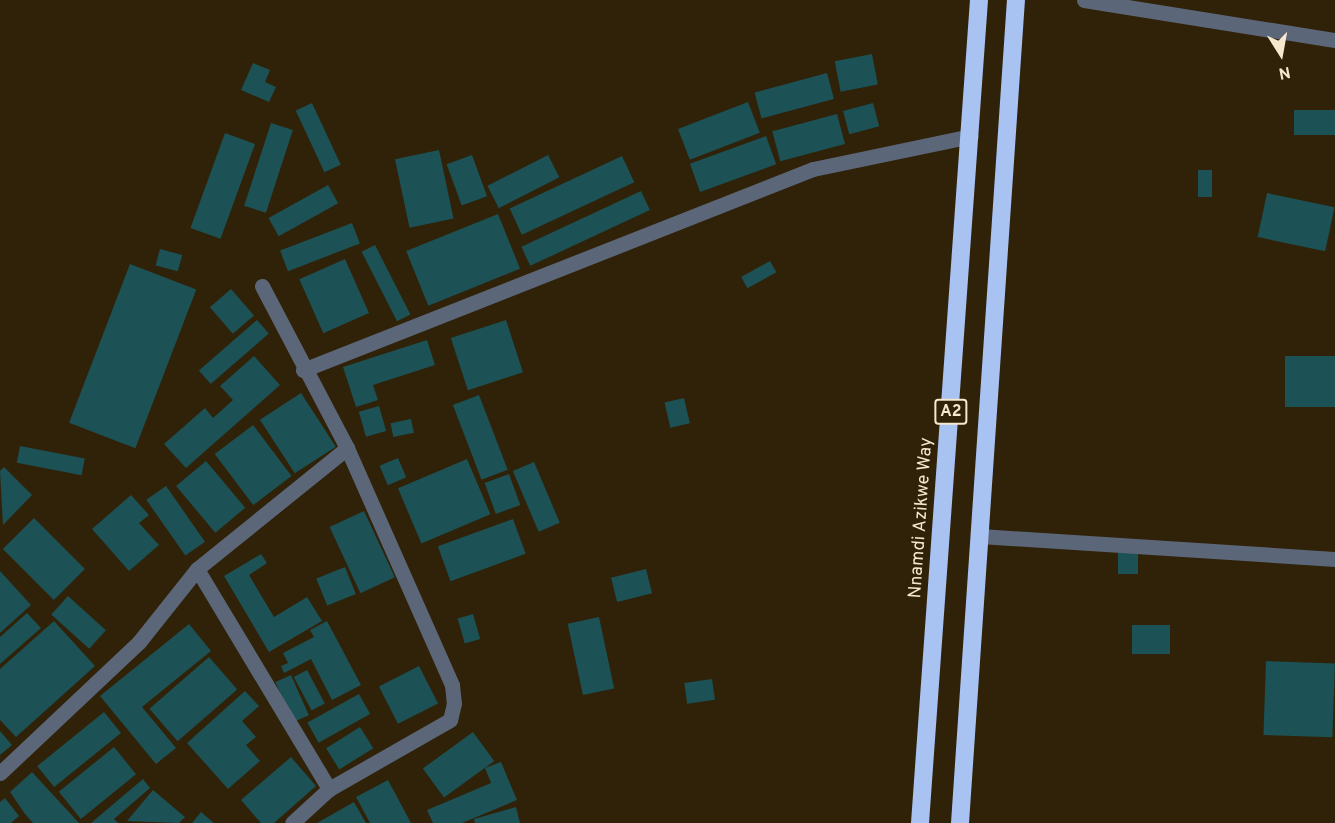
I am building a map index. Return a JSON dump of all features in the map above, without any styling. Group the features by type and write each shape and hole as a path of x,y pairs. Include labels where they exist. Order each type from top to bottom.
{"highway":[{"name":"Nnamdi Azikwe Way","path":"920,823 980,0"},
{"name":"A2","path":"960,823 1016,0"}],"street":[{"path":"1084,0 1335,40"},
{"path":"303,370 813,169 971,136"},
{"path":"262,286 303,370 348,448 452,685 454,703 450,720 329,789 292,823"},
{"path":"0,774 140,642 197,569 348,448"},
{"path":"980,536 1335,559"},
{"path":"197,569 329,789"}],"building":[{"path":"872,54 878,84 841,92 835,61"},
{"path":"253,63 270,70 265,82 276,87 269,102 241,90"},
{"path":"827,73 834,99 762,118 755,92"},
{"path":"748,102 760,133 690,160 678,129"},
{"path":"312,103 341,165 324,172 296,111"},
{"path":"873,103 879,126 849,134 843,111"},
{"path":"1294,110 1335,110 1335,135 1294,135"},
{"path":"837,114 845,144 780,161 772,131"},
{"path":"271,123 293,130 266,213 244,206"},
{"path":"225,133 255,144 221,239 190,228"},
{"path":"766,136 776,164 700,192 690,164"},
{"path":"439,150 454,218 410,228 395,159"},
{"path":"472,155 487,196 462,206 447,164"},
{"path":"548,155 559,177 499,208 487,186"},
{"path":"622,156 634,182 522,235 510,208"},
{"path":"1198,170 1212,170 1212,197 1198,197"},
{"path":"328,185 338,203 279,236 269,218"},
{"path":"641,191 650,210 530,266 521,247"},
{"path":"1267,193 1334,207 1325,251 1258,237"},
{"path":"498,214 520,269 428,306 406,251"},
{"path":"352,223 360,244 288,271 280,251"},
{"path":"375,245 410,314 397,321 362,252"},
{"path":"160,249 182,255 178,271 156,265"},
{"path":"345,259 369,313 323,333 299,279"},
{"path":"770,261 776,272 747,288 741,277"},
{"path":"130,264 196,289 135,448 69,423"},
{"path":"231,289 254,315 233,334 210,307"},
{"path":"257,320 269,334 211,384 199,371"},
{"path":"506,320 523,372 468,390 451,338"},
{"path":"427,340 435,365 373,385 378,400 356,407 343,367"},
{"path":"254,356 280,385 186,468 164,444 205,408 213,418 233,400 220,386"},
{"path":"1285,356 1335,356 1335,407 1285,407"},
{"path":"301,393 336,447 295,473 260,420"},
{"path":"479,395 508,470 482,480 453,405"},
{"path":"684,398 690,423 670,428 665,402"},
{"path":"379,406 386,431 366,437 359,412"},
{"path":"411,419 414,433 393,437 390,423"},
{"path":"253,425 292,476 253,505 215,454"},
{"path":"20,446 85,459 82,475 17,463"},
{"path":"398,458 406,477 388,485 380,466"},
{"path":"467,459 490,514 421,544 398,488"},
{"path":"206,461 245,508 215,533 176,486"},
{"path":"534,462 560,523 539,532 513,471"},
{"path":"4,467 32,495 3,525 0,471"},
{"path":"509,474 520,505 496,514 485,483"},
{"path":"166,486 205,542 185,555 146,500"},
{"path":"131,495 149,515 139,523 159,545 129,571 92,529"},
{"path":"364,511 395,577 360,593 330,527"},
{"path":"34,518 85,569 54,600 3,549"},
{"path":"513,519 526,554 450,581 438,546"},
{"path":"1118,553 1138,553 1138,574 1118,574"},
{"path":"261,554 267,563 249,575 274,617 307,597 322,621 269,652 224,576"},
{"path":"345,567 356,594 327,606 316,579"},
{"path":"646,569 652,593 617,602 611,578"},
{"path":"0,571 31,605 0,633"},
{"path":"68,596 106,630 89,649 51,615"},
{"path":"27,613 41,628 0,664 0,637"},
{"path":"473,614 480,639 465,643 458,618"},
{"path":"599,617 614,688 583,695 568,624"},
{"path":"54,621 95,666 16,737 0,720 0,669"},
{"path":"327,621 361,685 332,700 311,659 284,673 281,666 288,663 283,653 314,637 310,630"},
{"path":"189,624 211,651 142,707 176,748 156,764 100,696"},
{"path":"1132,625 1170,625 1170,654 1132,654"},
{"path":"209,657 237,689 178,741 149,709"},
{"path":"1266,661 1335,663 1332,737 1263,735"},
{"path":"419,666 438,703 398,724 379,686"},
{"path":"307,670 325,704 312,711 294,677"},
{"path":"291,675 309,715 293,722 275,682"},
{"path":"712,679 715,700 687,704 684,683"},
{"path":"245,691 259,706 242,721 256,737 246,745 260,761 228,789 187,743"},
{"path":"359,694 370,714 319,743 307,723"},
{"path":"104,712 121,733 54,787 37,766"},
{"path":"360,727 373,748 339,769 326,748"},
{"path":"0,731 12,745 0,755"},
{"path":"473,732 494,761 444,798 423,768"},
{"path":"114,747 136,774 81,819 59,792"},
{"path":"291,757 316,786 274,823 261,823 241,800"},
{"path":"501,762 517,800 462,823 433,823 427,810 491,783 485,768"},
{"path":"32,772 79,823 33,823 10,792"},
{"path":"143,779 150,788 114,819 118,823 91,823"},
{"path":"388,780 411,823 370,823 356,797"},
{"path":"153,790 185,817 179,823 127,821"},
{"path":"5,798 19,816 11,823 0,823 0,802"},
{"path":"354,802 366,823 317,823"},
{"path":"516,807 520,823 475,823 474,819"},
{"path":"201,812 214,823 192,823"}]}
